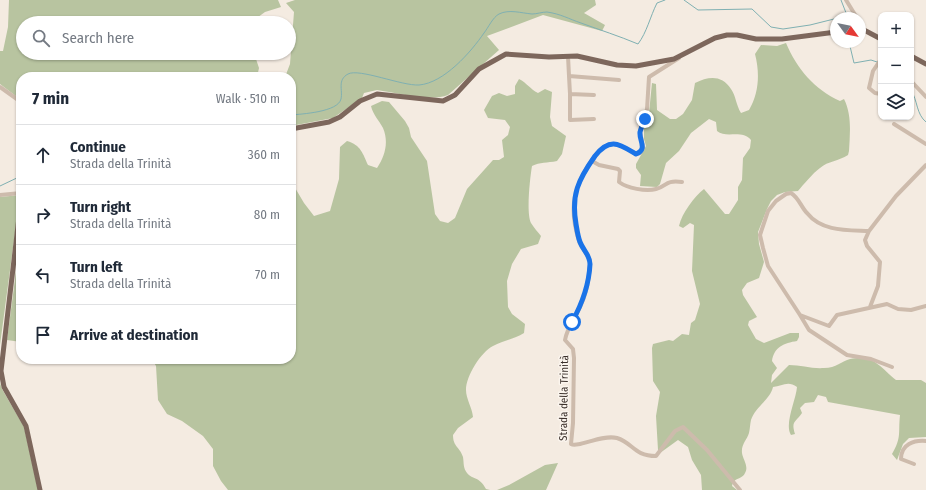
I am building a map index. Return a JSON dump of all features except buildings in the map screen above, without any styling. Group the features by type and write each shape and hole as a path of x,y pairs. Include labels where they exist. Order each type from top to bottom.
{"main road":[{"path":"866,32 878,37"},
{"path":"296,128 329,122 340,117 360,101 377,94 443,101 455,96 479,69 506,54 549,57 568,56 593,59 618,65 636,66 683,55 715,38 727,35 737,35 756,39 782,39 830,33"},
{"path":"914,58 926,64"},
{"path":"16,243 1,371 4,387 26,426 40,490"}],"street":[{"path":"846,0 853,12"},
{"name":"Strada della Trinità","path":"683,55 649,77 647,109 640,131 643,148 640,153 636,154 619,144 612,143 604,147 578,181 575,192 575,216 579,242 590,261 584,299 568,330 565,340 573,349 574,358 571,446 598,438 616,438 644,456 656,456 675,431 683,427 707,450 740,490"},
{"path":"568,56 570,120 594,119"},
{"path":"878,64 873,71 869,88 878,94"},
{"path":"569,76 619,80"},
{"path":"914,84 926,98"},
{"path":"0,86 16,98"},
{"path":"570,94 594,95"},
{"path":"894,124 926,144"},
{"path":"592,161 599,165 618,169 620,171 619,182 623,185 653,190 673,181 682,182"},
{"path":"870,307 878,286 880,262 867,246 865,240 869,231 896,196 926,165"},
{"path":"869,231 844,231 828,228 807,215 796,196 791,193 786,194 776,201 768,211 760,235 768,266 809,330 846,355 871,359 892,367"},
{"path":"0,196 16,194"},
{"path":"800,315 829,326 837,315 870,307 887,304 898,309 911,310 926,306"},
{"path":"914,464 901,459 901,454 905,446 914,440 926,441"}],"green space":[{"path":"9,0 278,0 281,7 265,12 260,16 16,16 16,60 256,60 259,68 258,72 16,72 16,96 0,84 0,51 3,51 8,27"},
{"path":"295,0 595,0 596,5 584,13 605,25 602,31 543,15 487,36 499,50 448,95 432,98 377,90 364,93 362,98 333,118 296,125 296,72 287,72 290,60 296,60 296,16 294,16 294,12 286,3"},
{"path":"786,43 801,70 814,84 822,91 840,101 844,99 847,105 849,118 849,151 848,155 820,168 798,191 785,192 777,195 771,201 758,232 759,244 764,262 759,278 747,283 742,290 743,295 757,317 749,321 748,325 756,339 764,343 790,333 799,333 797,341 780,346 775,352 772,361 777,368 772,375 771,383 789,365 828,368 850,359 865,358 881,366 896,380 921,380 926,383 926,437 909,438 903,444 897,460 892,454 899,435 900,415 828,402 826,397 818,395 814,402 805,403 800,408 802,413 794,424 795,434 791,435 789,425 797,387 791,384 785,384 773,387 769,396 753,415 749,433 742,450 746,470 743,476 733,482 732,486 737,490 702,490 701,475 692,460 688,447 678,440 660,453 658,450 656,416 660,392 653,381 652,348 653,344 669,340 673,341 682,334 689,335 691,323 695,320 700,304 692,271 694,225 690,223 683,228 679,226 683,216 692,201 704,189 725,214 729,214 738,200 738,187 742,180 743,158 750,148 751,140 743,135 725,134 717,131 716,122 709,119 691,133 679,151 666,163 660,184 657,187 640,186 641,175 636,168 636,164 646,146 644,139 644,125 649,113 652,83 656,84 657,110 670,119 676,119 683,114 692,100 695,83 710,78 719,79 727,84 733,92 741,113 749,110 757,90 758,68 755,54 761,45 777,46"},
{"path":"519,79 538,93 545,89 552,92 550,117 552,126 566,136 562,154 557,161 532,166 529,212 532,225 541,236 538,244 521,249 512,264 507,281 508,307 512,314 525,324 524,333 493,346 488,349 479,359 471,372 466,390 473,417 458,428 453,435 455,445 463,457 466,471 469,475 481,482 486,489 490,490 228,490 213,466 213,449 203,436 182,421 167,414 158,400 155,364 296,364 296,189 314,216 330,211 339,179 340,147 347,141 361,150 368,165 377,168 384,154 386,138 383,128 371,106 382,101 389,102 405,121 409,128 411,137 427,161 435,214 440,221 448,223 455,218 467,189 493,160 499,160 504,157 502,140 508,135 510,127 505,120 488,118 484,110 492,96 499,93 507,96 515,94 515,86"},
{"path":"16,195 16,225 0,345 0,197"},
{"path":"16,272 16,341 7,340"},
{"path":"0,383 24,427 38,490 0,490"},
{"path":"558,463 546,490 497,490 545,465"}],"waterway":[{"path":"296,115 319,112 333,107 341,99 341,82 348,74 361,73 412,85 428,83 438,79 447,73 472,49 499,14 507,12 532,14 545,12 552,13 638,44 644,34 657,3 665,0"},
{"path":"684,0 698,10 752,9 771,27 783,29 830,20"},
{"path":"841,0 846,12"},
{"path":"850,48 854,63 871,60 877,62"},
{"path":"914,97 920,115 926,122"},
{"path":"0,186 16,178"}],"route":[{"path":"572,322 584,299 590,266 590,261 586,251 579,242 575,216 575,192 578,181 596,154 604,147 612,143 619,144 636,154 640,153 643,148 640,131 645,119"}]}
